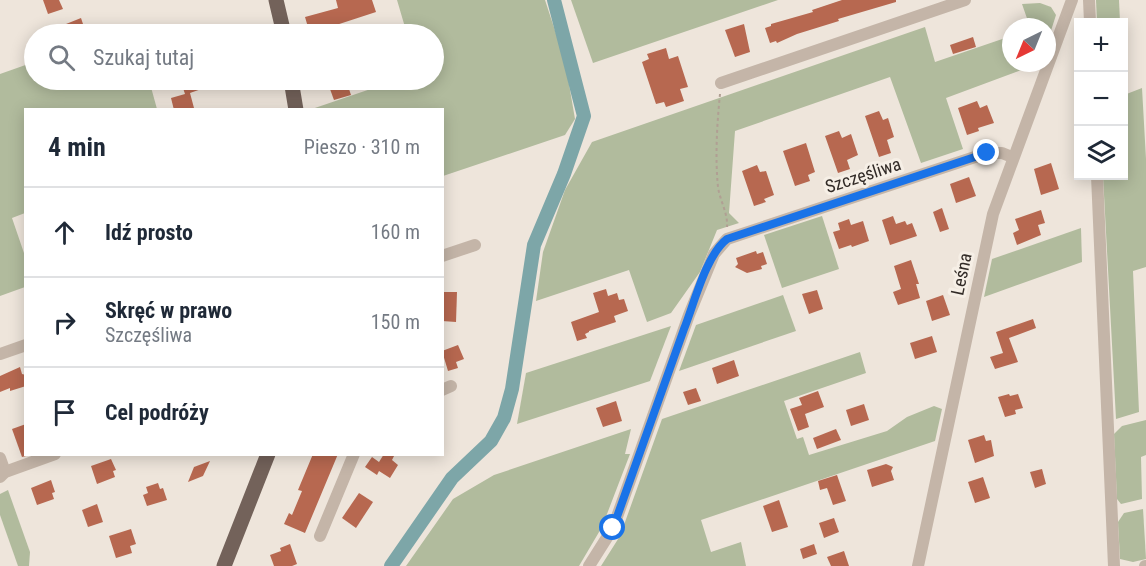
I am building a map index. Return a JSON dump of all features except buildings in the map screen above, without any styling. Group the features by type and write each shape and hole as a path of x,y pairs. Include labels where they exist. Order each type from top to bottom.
{"main road":[{"path":"276,0 282,24"},
{"path":"293,90 296,108"},
{"path":"224,566 267,456"}],"street":[{"path":"721,84 965,0"},
{"name":"Leśna","path":"918,566 993,214 1012,157 1072,0"},
{"path":"1089,0 1090,18"},
{"name":"Szczęśliwa","path":"727,239 987,153 1002,153 1012,157"},
{"path":"1097,180 1114,566"},
{"path":"589,566 613,528 689,315 714,254 727,239"},
{"path":"444,255 475,244"},
{"path":"0,354 24,346"},
{"path":"0,458 2,475 50,456"},
{"path":"320,536 353,456"}],"path":[{"path":"721,84 717,161 721,203 728,217 727,239"}],"green space":[{"path":"397,0 545,0 565,61 575,119 565,135 444,176 444,108 315,108 368,90 444,90 444,24 404,24"},
{"path":"571,0 778,0 593,63"},
{"path":"1096,0 1119,0 1120,18 1097,18"},
{"path":"1040,3 1051,7 1056,15 1055,18 1027,18 1022,4"},
{"path":"925,27 935,62 1002,39 1002,72 1016,72 946,98 963,149 921,163 890,77 735,131 729,213 739,223 717,230 700,272 671,313 647,322 629,270 536,301 543,252 565,190 592,142"},
{"path":"24,66 24,90 152,90 157,108 24,108 24,213 12,218 24,253 24,287 0,296 0,74"},
{"path":"1142,88 1146,159 1146,267 1133,271 1139,412 1116,419 1103,180 1128,180 1128,93"},
{"path":"822,216 839,269 782,288 764,235"},
{"path":"1081,228 1082,262 984,297 992,259"},
{"path":"783,295 796,331 679,371 696,325"},
{"path":"671,326 650,381 517,424 526,373"},
{"path":"860,352 866,373 784,401 797,439 803,437 809,455 887,431 907,417 934,406 942,409 935,441 701,520 711,552 741,542 746,566 601,566 620,536 662,419"},
{"path":"1146,420 1146,455 1141,457 1142,499 1121,504 1117,499 1114,434 1122,426"},
{"path":"631,429 625,454 630,454 602,527 579,566 406,566 453,499 494,475"},
{"path":"8,490 30,552 29,566 18,566 0,515 0,494"},
{"path":"1143,509 1146,559 1133,562 1120,559 1118,522 1124,513"}],"waterway":[{"path":"391,566 452,478 491,441 504,418 512,389 534,245 564,174 584,116 554,0"}],"route":[{"path":"613,528 689,315 714,254 721,244 727,239 987,153"}]}
